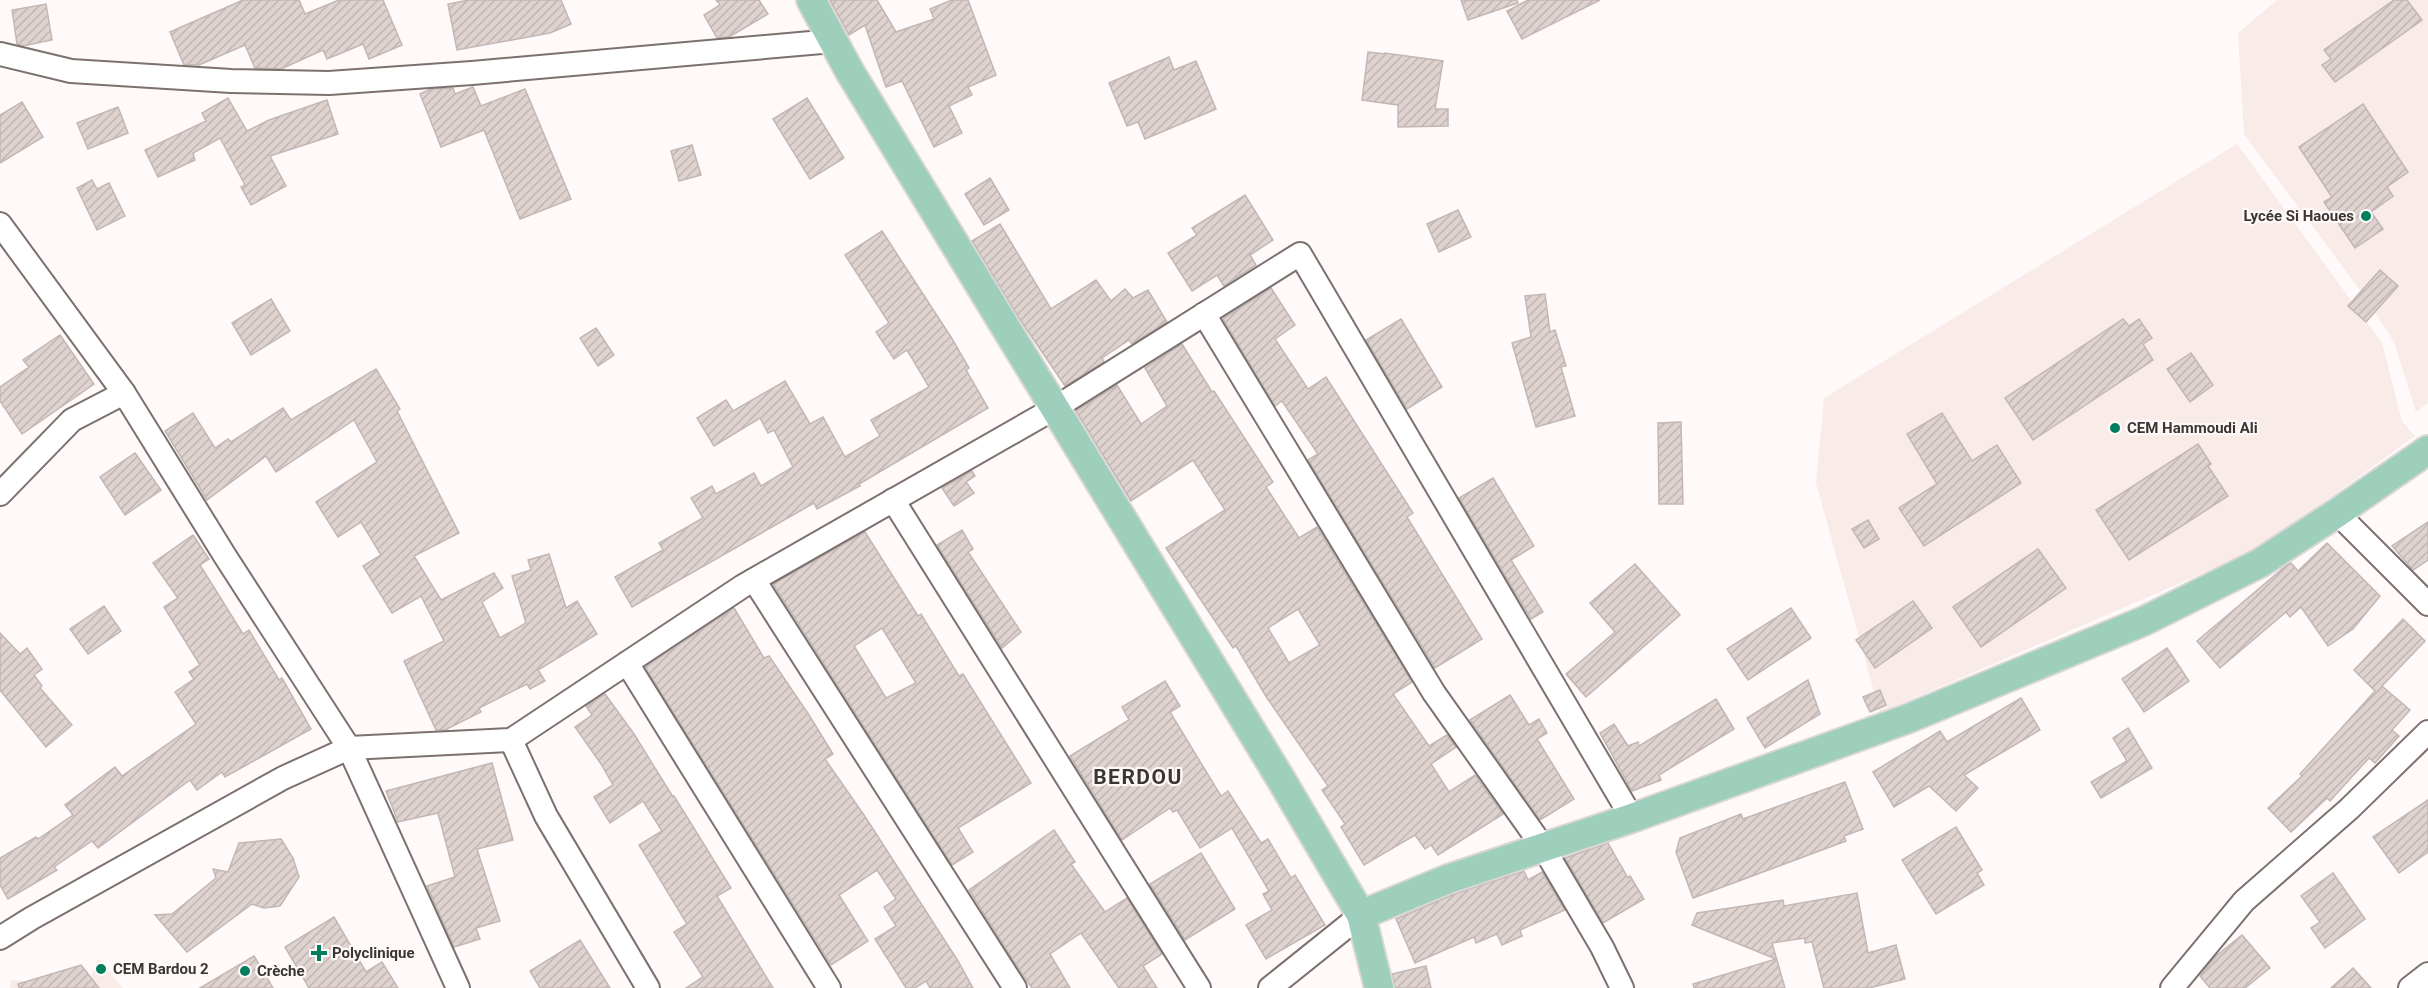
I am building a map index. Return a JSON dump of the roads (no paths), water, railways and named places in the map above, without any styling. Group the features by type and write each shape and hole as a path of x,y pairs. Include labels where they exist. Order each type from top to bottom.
{"main road":[{"path":"811,0 833,41 1361,915 1379,988"},
{"path":"1361,915 1448,879 1632,818 1907,719 2144,621 2260,563 2428,450"}],"street":[{"path":"0,54 71,71 231,81 329,83 472,73 833,41"},
{"path":"0,224 124,393 225,556 350,748 458,988"},
{"path":"0,938 283,778 350,748 511,740 754,580 1055,408 1300,254 1632,818"},
{"path":"1204,314 1434,693 1543,847 1602,947 1622,988"},
{"path":"0,494 72,420 124,393"},
{"path":"893,500 1199,988"},
{"path":"2337,513 2428,604"},
{"path":"754,580 1015,988"},
{"path":"627,663 829,988"},
{"path":"2172,988 2244,901 2349,809 2428,732"},
{"path":"511,740 546,816 648,988"},
{"path":"1270,988 1361,915"},
{"path":"2410,988 2428,974"}],"place":[{"name":"Lycée Si Haoues","path":"2366,216"},
{"name":"CEM Hammoudi Ali","path":"2115,428"},
{"name":"Polyclinique","path":"319,953"},
{"name":"CEM Bardou 2","path":"101,969"},
{"name":"Crèche","path":"245,971"}],"district":[{"name":"BERDOU","path":"1138,777"}]}
